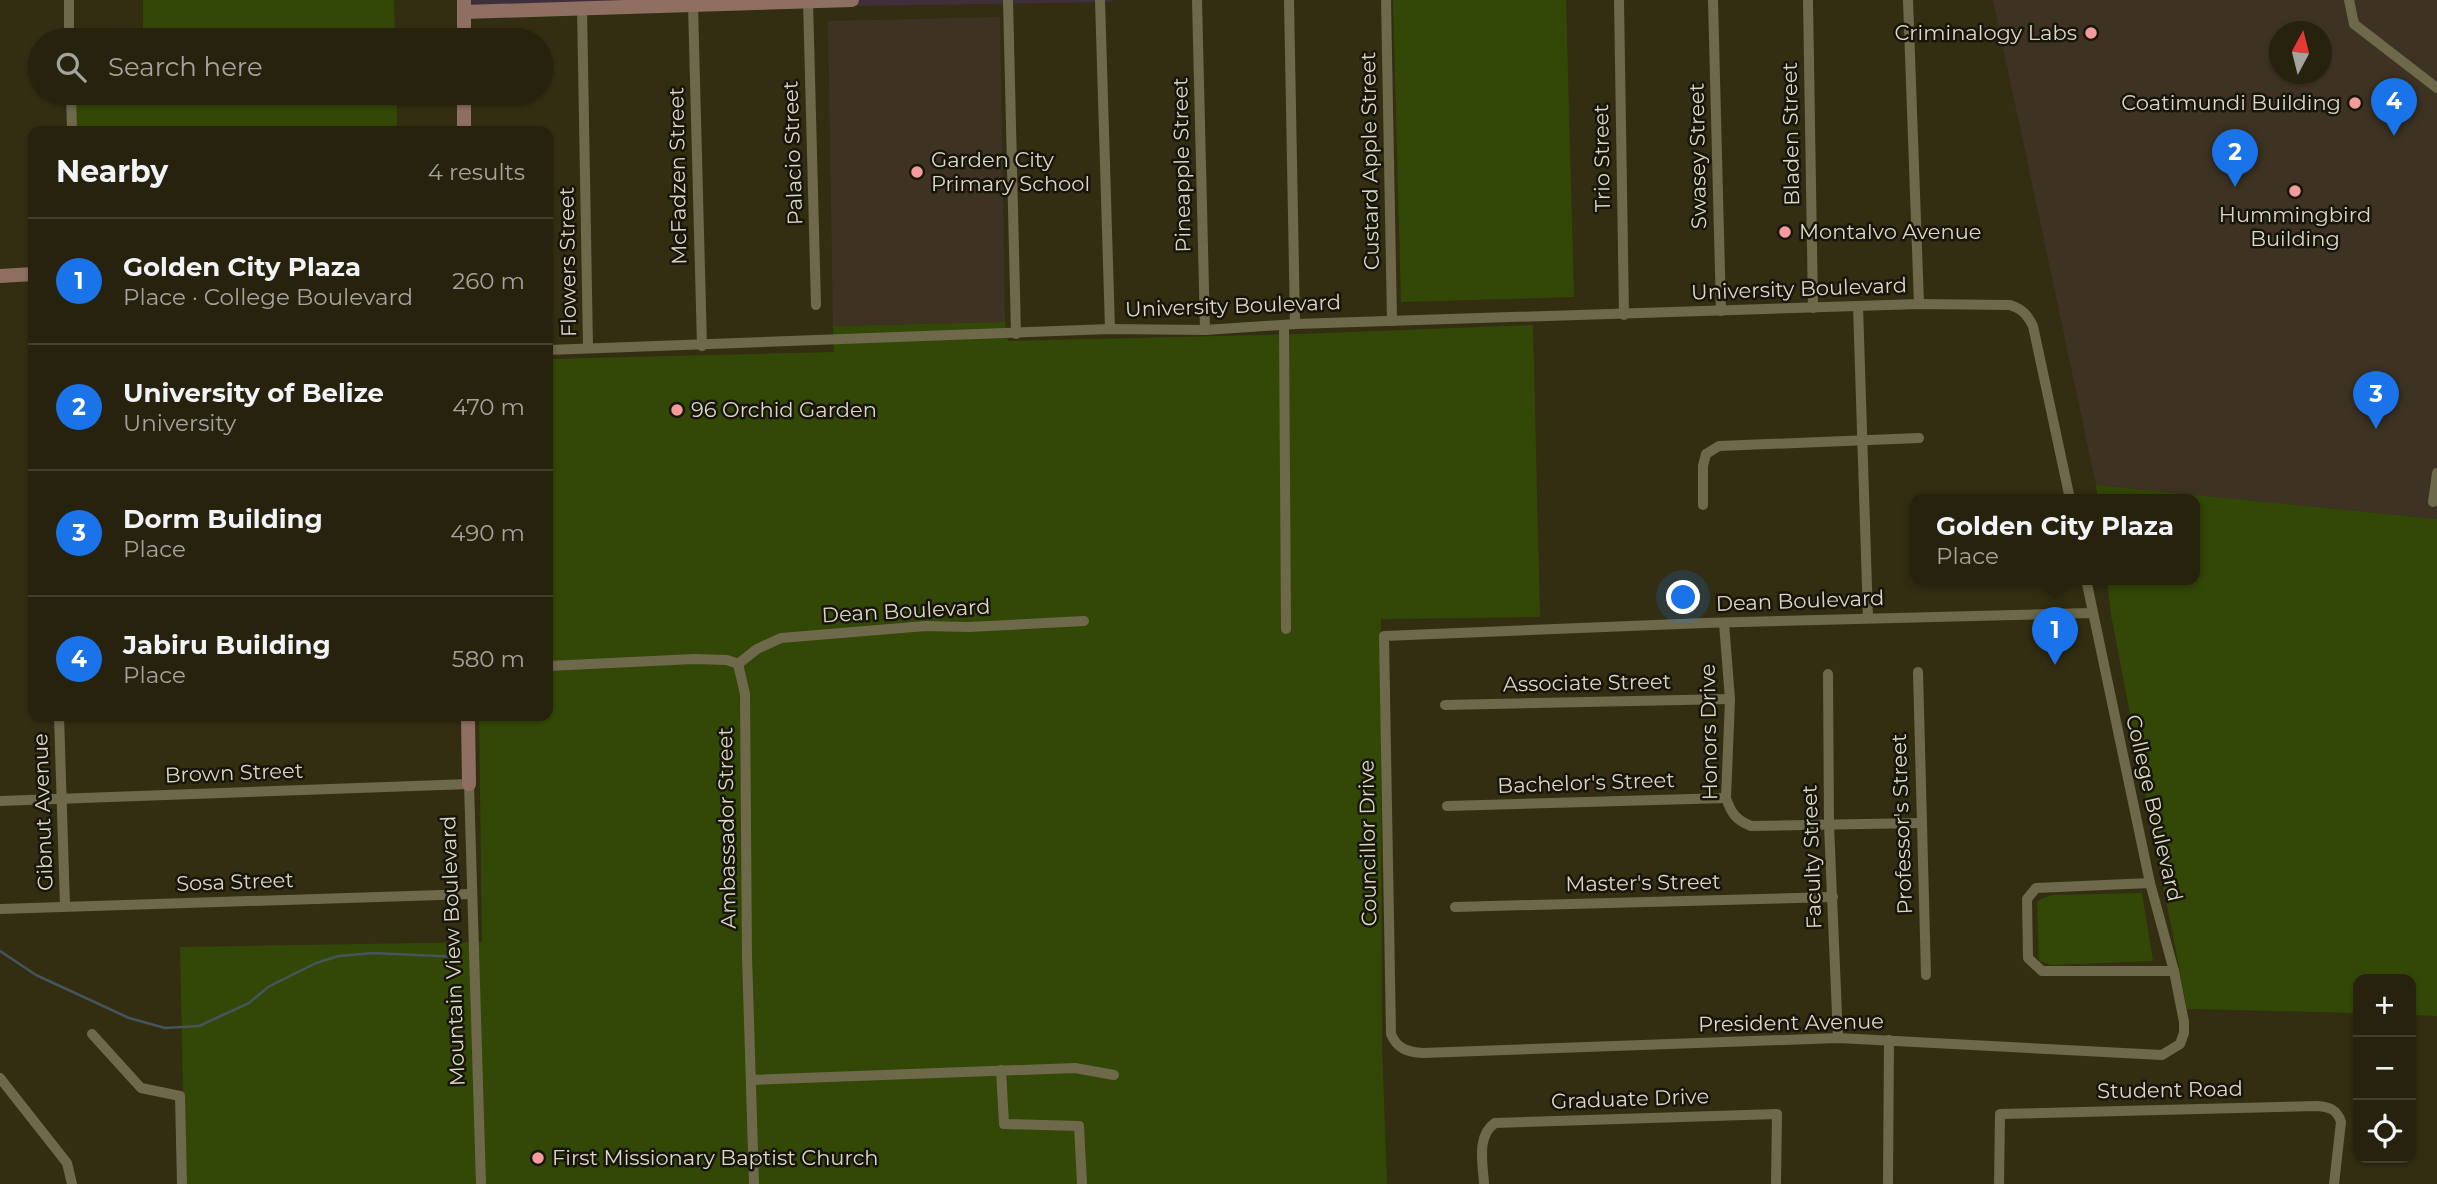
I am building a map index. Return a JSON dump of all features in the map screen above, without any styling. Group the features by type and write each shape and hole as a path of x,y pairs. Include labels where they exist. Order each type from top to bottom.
{"street":[{"path":"69,0 69,28"},
{"path":"464,28 464,6 582,8 852,0"},
{"path":"1008,0 1016,334"},
{"path":"1100,0 1110,329"},
{"name":"Pineapple Street","path":"1197,0 1205,330"},
{"path":"1286,629 1289,0"},
{"name":"Custard Apple Street","path":"1386,0 1392,321"},
{"name":"Trio Street","path":"1619,0 1624,315"},
{"name":"Swasey Street","path":"1713,0 1721,312"},
{"name":"Bladen Street","path":"1808,0 1813,309"},
{"path":"1908,0 1919,304 2010,305 2021,309 2028,316 2033,326 2069,494"},
{"path":"2348,0 2354,24 2437,88"},
{"name":"Palacio Street","path":"808,1 816,305"},
{"name":"McFadzen Street","path":"693,5 702,346"},
{"name":"Flowers Street","path":"582,8 588,347"},
{"path":"71,105 72,126"},
{"path":"464,105 464,126"},
{"path":"0,276 28,274"},
{"name":"University Boulevard","path":"553,350 1110,329 1205,330 1392,321 1919,304"},
{"path":"1858,306 1868,618"},
{"path":"1703,505 1703,466 1706,454 1719,446 1919,438"},
{"path":"2433,502 2437,473"},
{"name":"College Boulevard","path":"2087,585 2150,883 2174,971 2184,1022 2180,1044"},
{"name":"Dean Boulevard","path":"1384,636 1724,622 2092,612"},
{"name":"Dean Boulevard","path":"738,664 757,649 781,638 926,626 970,627 1084,621"},
{"name":"Honors Drive","path":"1724,622 1730,699 1727,798 1731,813 1738,821 1751,826 1921,823"},
{"name":"Councillor Drive","path":"1384,636 1391,1034 1399,1047"},
{"path":"553,666 694,659 727,660 738,664"},
{"name":"Ambassador Street","path":"738,664 745,694 747,956 754,1184"},
{"name":"Professor's Street","path":"1918,672 1926,975"},
{"name":"Faculty Street","path":"1828,674 1829,825 1838,1038"},
{"name":"Associate Street","path":"1445,705 1730,699"},
{"name":"Gibnut Avenue","path":"59,721 65,906"},
{"name":"Mountain View Boulevard","path":"468,721 481,1184"},
{"name":"Brown Street","path":"0,801 469,784"},
{"name":"Bachelor's Street","path":"1447,806 1727,798"},
{"path":"2150,883 2036,888 2027,899 2028,958 2042,971 2174,971"},
{"name":"Sosa Street","path":"0,909 472,894"},
{"name":"Master's Street","path":"1455,907 1833,897"},
{"path":"92,1034 141,1088 180,1096 182,1184"},
{"name":"President Avenue","path":"1399,1047 1423,1053 1838,1038 2162,1055 2180,1044"},
{"path":"1888,1184 1889,1040"},
{"path":"751,1080 1075,1068 1114,1074"},
{"path":"1001,1070 1004,1124 1079,1126 1082,1184"},
{"path":"0,1077 67,1163 72,1184"},
{"name":"Student Road","path":"1999,1184 2000,1114 2316,1106 2328,1107 2338,1114 2341,1133 2334,1184"},
{"name":"Graduate Drive","path":"1484,1184 1483,1137 1487,1129 1495,1123 1776,1114 1776,1184"}],"shaded area":[{"path":"464,0 1112,0 1112,2 464,12"},
{"path":"1993,0 2437,0 2437,519 2096,485"},
{"name":"Garden City Primary School","path":"1000,17 1005,322 833,326 828,21"}],"green space":[{"path":"143,0 394,0 395,28 143,28"},
{"path":"1393,0 1566,0 1574,297 1401,302"},
{"path":"71,105 397,105 397,126 72,126"},
{"path":"1005,322 1008,341 1533,325 1540,617 1381,619 1382,1045 1387,1184 185,1184 180,947 482,942 479,721 553,721 553,359 834,352 833,326"},
{"path":"2096,485 2186,494 2097,494"},
{"path":"2200,495 2437,519 2437,1016 2416,1015 2416,974 2353,974 2353,1013 2187,1009 2111,615 2108,585 2200,585"},
{"path":"2142,893 2153,961 2051,965 2039,961 2037,901 2051,895"}],"waterway":[{"path":"0,951 36,975 129,1018 165,1028 199,1026 249,1003 268,987 316,963 339,956 373,953 460,957"}],"place":[{"name":"Criminalogy Labs","path":"2091,33"},
{"name":"Coatimundi Building","path":"2355,103"},
{"name":"Jabiru Building","path":"2394,136"},
{"name":"Garden City Primary School","path":"917,172"},
{"name":"University of Belize","path":"2235,187"},
{"name":"Hummingbird Building","path":"2295,191"},
{"name":"Montalvo Avenue","path":"1785,232"},
{"name":"96 Orchid Garden","path":"677,410"},
{"name":"Dorm Building","path":"2376,429"},
{"name":"Golden City Plaza","path":"2055,665"},
{"name":"First Missionary Baptist Church","path":"538,1158"}]}
